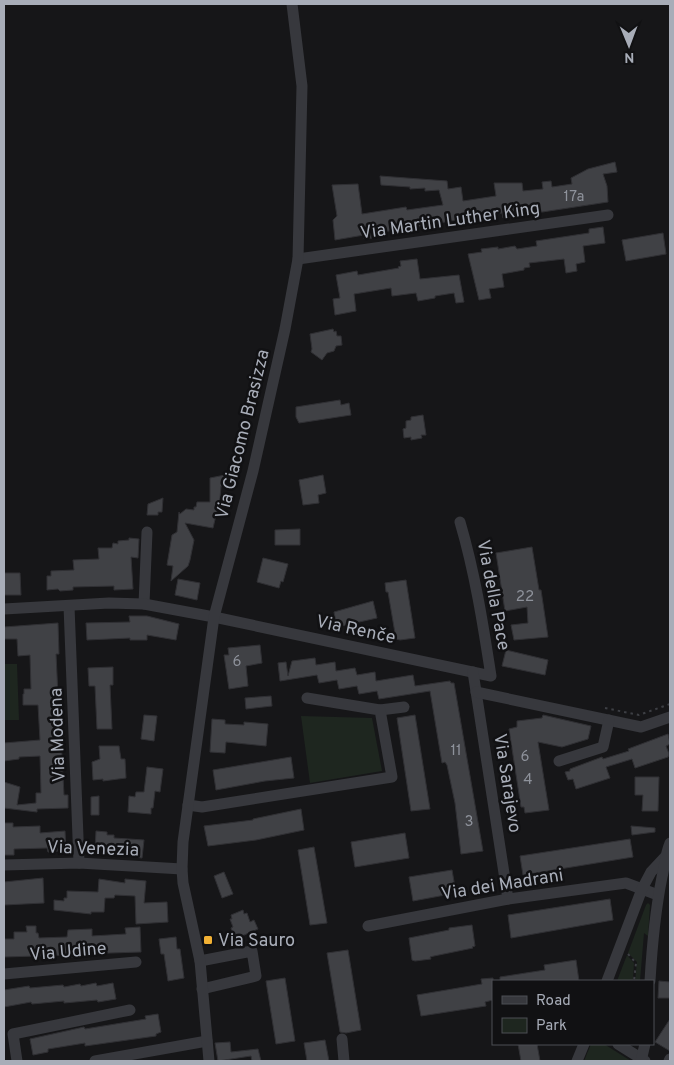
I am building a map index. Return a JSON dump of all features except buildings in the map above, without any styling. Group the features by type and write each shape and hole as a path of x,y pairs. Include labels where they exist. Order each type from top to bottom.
{"street":[{"name":"Via Giacomo Brasizza","path":"209,1061 200,961 183,883 183,842 214,617 253,471 285,329 298,259 302,86 292,4"},
{"name":"Via Martin Luther King","path":"298,259 608,215"},
{"name":"Via della Pace","path":"460,522 480,599 491,676"},
{"path":"144,604 147,532"},
{"name":"Via Renče","path":"4,609 144,604 491,676"},
{"name":"Via Modena","path":"69,606 80,863"},
{"name":"Via Sarajevo","path":"473,672 508,899"},
{"path":"476,692 641,727 670,717"},
{"path":"307,698 380,710 404,707"},
{"path":"188,805 202,807 392,777 380,710"},
{"path":"559,761 603,747 609,720"},
{"path":"650,980 658,895 664,857 670,843"},
{"path":"608,980 642,889 651,872 664,857"},
{"name":"Via Venezia","path":"4,865 80,863 182,870"},
{"name":"Via dei Madrani","path":"368,926 508,899 626,883 658,895"},
{"path":"200,961 252,951 256,976 202,989"},
{"name":"Via Udine","path":"4,974 136,962"},
{"path":"16,1061 13,1034 130,1010"},
{"path":"342,1039 344,1061"},
{"path":"94,1061 206,1041"},
{"path":"577,1061 584,1045"},
{"path":"620,1045 642,1060 645,1045"}],"path":[{"path":"626,953 636,963 634,980"}],"green space":[{"path":"4,664 17,664 19,720 4,720"},
{"path":"301,716 372,718 382,771 310,783"},
{"path":"648,903 650,905 648,936 644,933 640,980 635,980 637,962 628,953"},
{"path":"627,955 634,963 633,980 617,980"},
{"path":"591,1045 606,1045 631,1061 584,1061"}],"place":[{"name":"Via Sauro","path":"208,940"}]}
